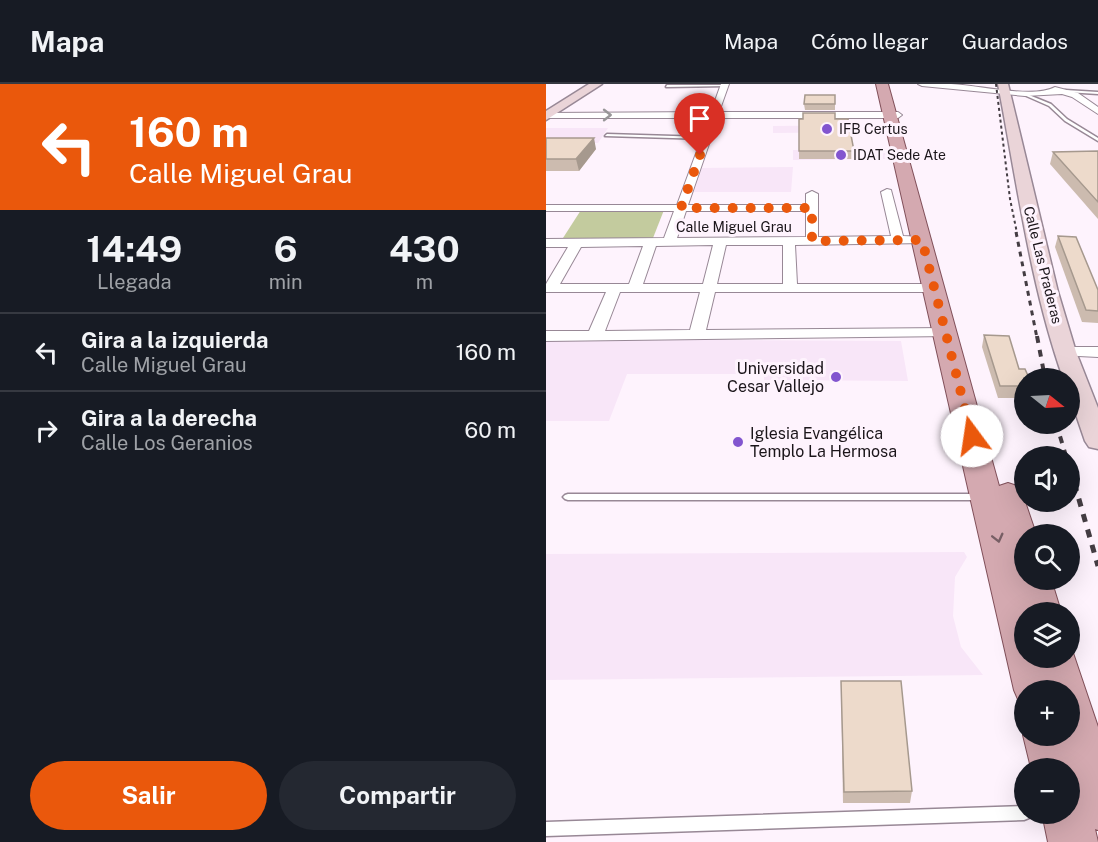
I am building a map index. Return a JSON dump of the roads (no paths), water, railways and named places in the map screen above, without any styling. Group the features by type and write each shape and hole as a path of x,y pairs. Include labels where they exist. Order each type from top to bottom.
{"main road":[{"path":"882,84 895,115 1016,524"},
{"path":"890,84 910,240 935,288 1014,606"},
{"path":"1067,756 1098,806"},
{"path":"1069,824 1073,842"}],"street":[{"path":"547,116 597,84"},
{"path":"922,84 1004,87 1025,94 1066,92"},
{"path":"1044,84 1066,92 1098,111"},
{"path":"669,242 725,85"},
{"name":"Calle Las Praderas","path":"1004,87 1032,227 1065,352 1098,441"},
{"path":"547,116 895,115"},
{"path":"887,192 910,240"},
{"path":"812,194 812,241"},
{"path":"546,208 812,208"},
{"name":"Calle Miguel Grau","path":"546,243 910,240"},
{"path":"789,241 790,288"},
{"path":"549,288 577,242"},
{"path":"635,288 651,242"},
{"path":"697,335 720,242"},
{"path":"549,288 935,288"},
{"path":"595,336 615,288"},
{"path":"546,336 946,333"},
{"path":"1065,352 1098,352"}],"lane":[{"path":"667,86 725,85"},
{"path":"1066,92 1098,93"},
{"path":"1025,94 1050,105 1066,120 1098,140"},
{"path":"607,135 706,138"},
{"path":"568,497 988,497"},
{"path":"546,829 1014,813"}],"railway":[{"path":"996,84 1010,199 1017,233"},
{"path":"1016,232 1037,338"},
{"path":"1037,336 1043,368"},
{"path":"1059,434 1063,446"},
{"path":"1080,503 1098,566"}],"place":[{"name":"IFB Certus","path":"827,129"},
{"name":"IDAT Sede Ate","path":"841,155"},
{"name":"Universidad Cesar Vallejo","path":"836,377"},
{"name":"Iglesia Evangélica Templo La Hermosa","path":"738,442"}]}
